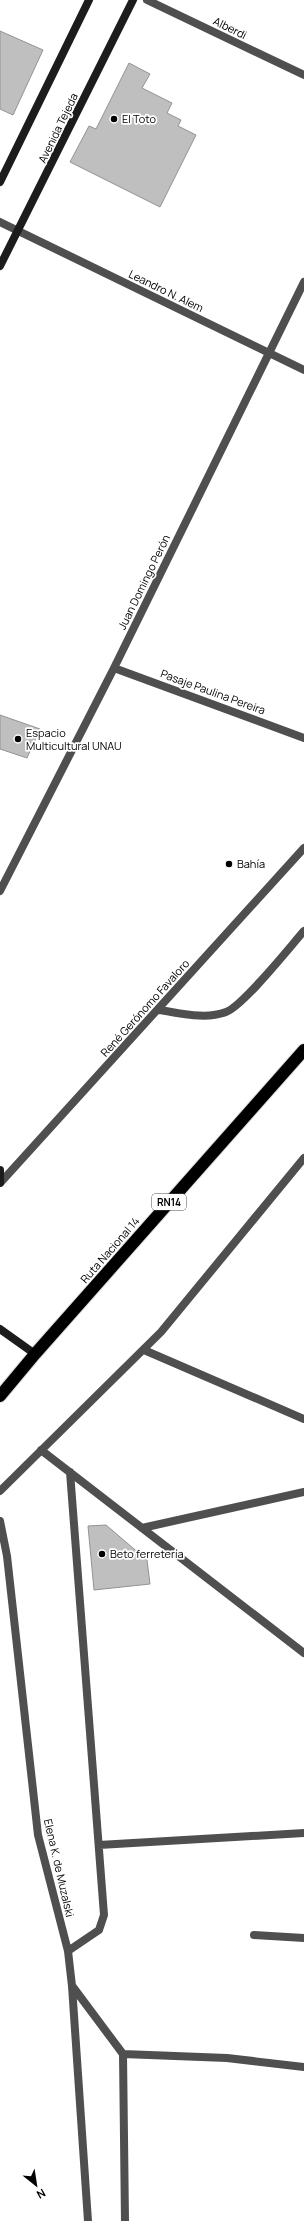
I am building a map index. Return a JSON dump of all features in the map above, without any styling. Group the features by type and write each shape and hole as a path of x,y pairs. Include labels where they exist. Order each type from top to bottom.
{"highway":[{"name":"Ruta Nacional 14","path":"0,1396 35,1354 304,1050"}],"main road":[{"path":"0,182 89,0"},
{"name":"Avenida Tejeda","path":"0,266 133,0"},
{"path":"0,1170 1,1183"},
{"path":"0,1329 35,1354"}],"street":[{"name":"Alberdi","path":"147,0 304,76"},
{"name":"Leandro N. Alem","path":"0,222 304,370"},
{"name":"Juan Domingo Perón","path":"0,891 114,668 304,282"},
{"name":"Pasaje Paulina Pereira","path":"114,668 304,738"},
{"name":"René Gerónomo Favaloro","path":"1,1183 304,848"},
{"path":"159,1010 199,1016 226,1012 248,994 304,931"},
{"path":"0,1491 144,1350 166,1326 304,1158"},
{"path":"144,1350 304,1419"},
{"path":"41,1450 304,1653"},
{"path":"68,1951 99,1930 104,1915 70,1472"},
{"path":"142,1528 304,1492"},
{"name":"Elena K. de Muzalski","path":"0,1521 7,1556 38,1835 68,1951 72,1986 88,2221"},
{"path":"99,1845 304,1833"},
{"path":"254,1935 304,1938"},
{"path":"72,1986 123,2054 125,2221"},
{"path":"123,2054 227,2058 304,2067"}],"building":[{"path":"0,31 43,50 13,115 0,109"},
{"path":"129,63 150,74 142,88 172,103 167,113 181,120 178,126 196,135 160,207 70,162 89,126 96,129"},
{"name":"Espacio Multicultural UNAU","path":"0,715 40,729 27,758 0,749"},
{"path":"106,1525 147,1560 150,1584 94,1590 88,1526"}],"place":[{"name":"El Toto","path":"114,119"},
{"name":"Espacio Multicultural UNAU","path":"18,739"},
{"name":"Bahía","path":"229,864"},
{"name":"Beto ferretería","path":"102,1554"}]}
